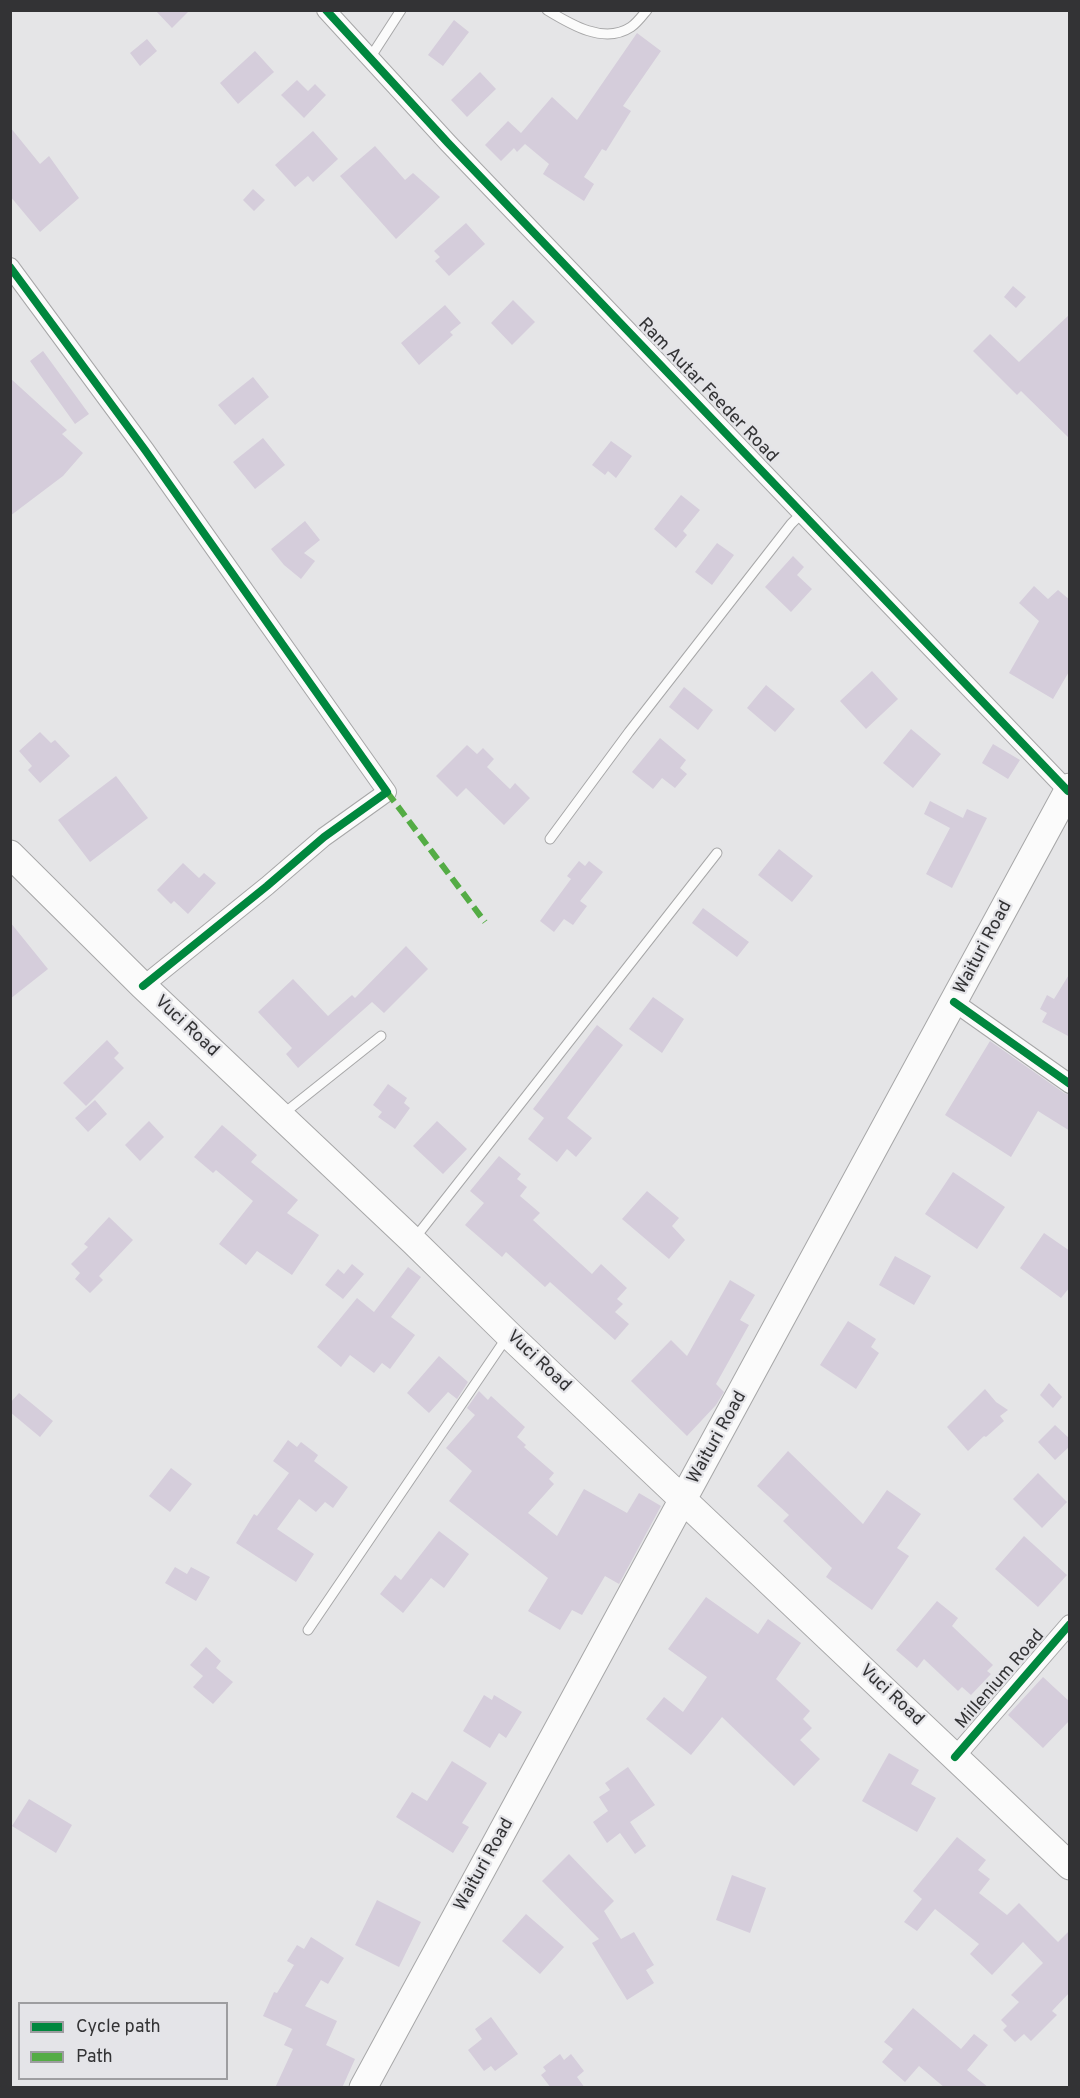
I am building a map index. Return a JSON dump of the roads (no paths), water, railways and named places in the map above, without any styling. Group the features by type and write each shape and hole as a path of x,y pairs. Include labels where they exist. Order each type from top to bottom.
{"main road":[{"name":"Waituri Road","path":"363,2088 1069,789"},
{"name":"Vuci Road","path":"10,854 143,986 1070,1866"}],"street":[{"name":"Ram Autar Feeder Road","path":"326,10 802,513 1069,789"},
{"path":"10,267 145,450 387,792 324,837 143,986"},
{"path":"954,1002 1070,1084"},
{"name":"Millenium Road","path":"955,1757 1070,1624"}],"lane":[{"path":"370,58 402,10"},
{"path":"547,10 582,30 615,33 630,28 647,10"},
{"path":"550,839 636,723 791,524 802,513"},
{"path":"413,1241 717,853"},
{"path":"281,1116 381,1036"},
{"path":"308,1630 509,1335"}]}
